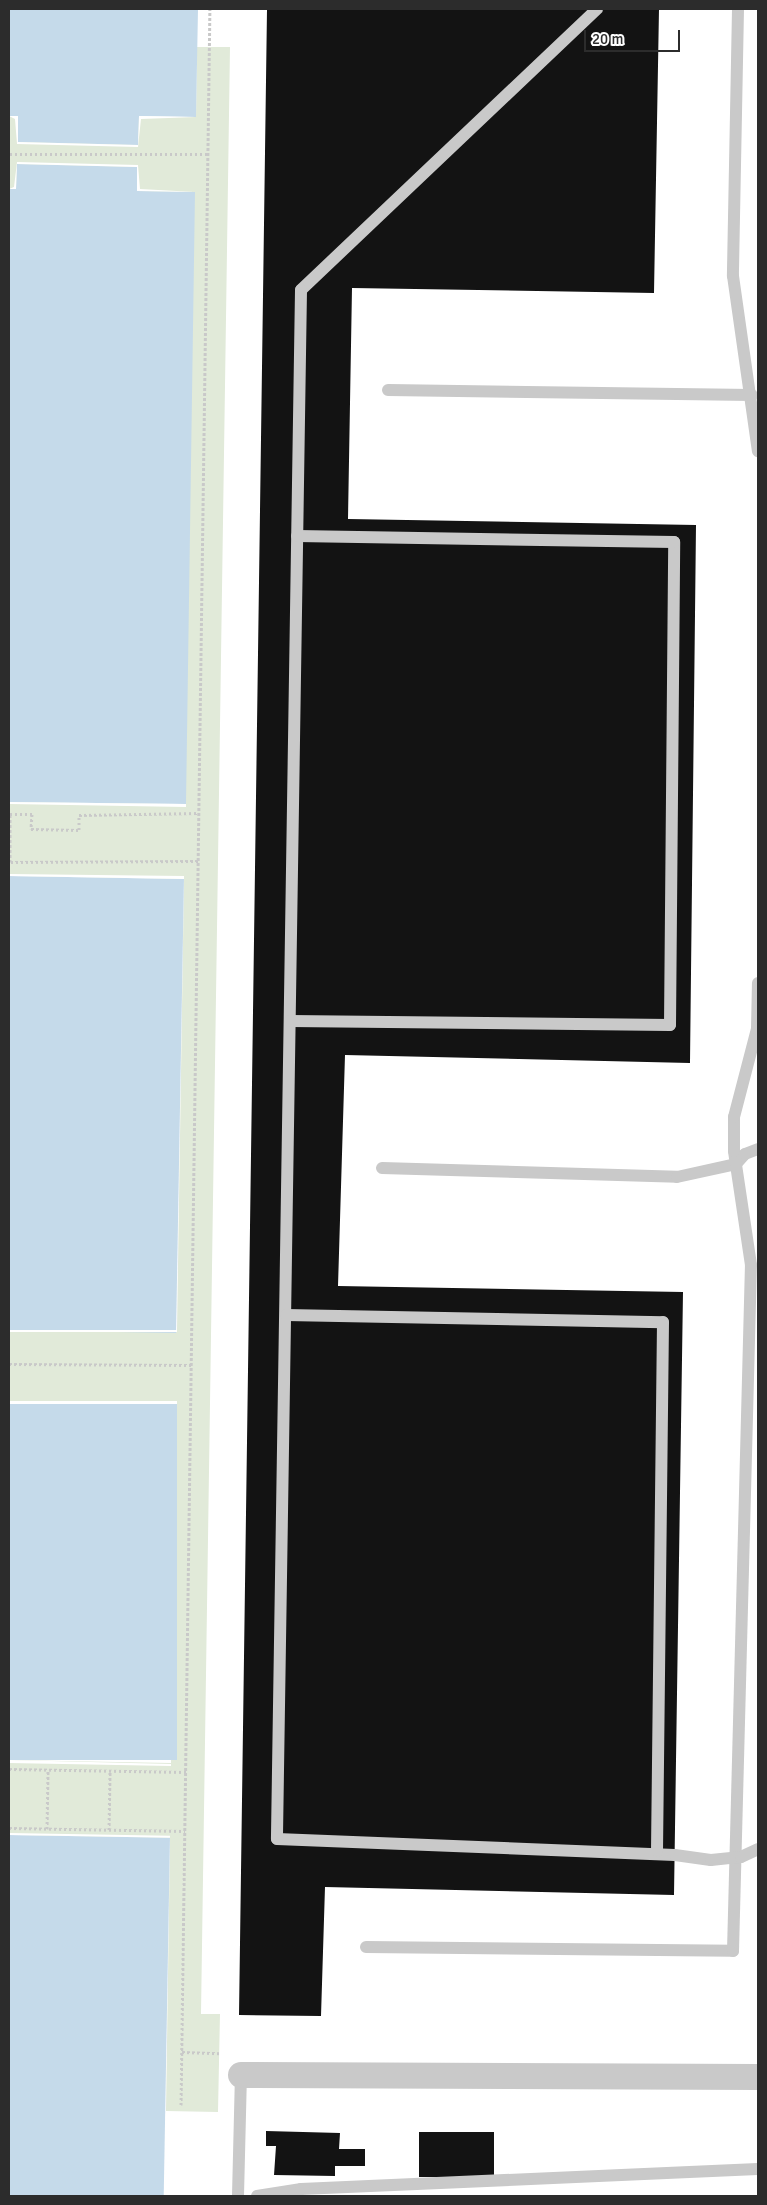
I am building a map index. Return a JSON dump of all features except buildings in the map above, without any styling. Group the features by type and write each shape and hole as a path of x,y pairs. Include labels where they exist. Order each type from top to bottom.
{"street":[{"path":"241,2075 758,2077"}],"lane":[{"path":"597,9 301,290 278,1839 656,1851 710,1860 741,1856 758,1849"},
{"path":"738,9 733,276 752,395 758,451"},
{"path":"388,390 752,395"},
{"path":"290,1021 670,1026 674,542 297,536"},
{"path":"366,1947 733,1951 753,1406 751,1266 736,1164 734,1117 758,1029 758,983"},
{"path":"382,1168 677,1177 736,1164 745,1154 758,1149"},
{"path":"286,1315 663,1322 656,1851"},
{"path":"238,2196 241,2075"},
{"path":"257,2196 301,2189 758,2169"}],"path":[{"path":"181,2105 210,9"},
{"path":"10,154 208,154"},
{"path":"198,861 10,862 10,814 32,814 31,829 79,830 79,814 199,813"},
{"path":"9,1364 192,1365"},
{"path":"9,1769 186,1772"},
{"path":"47,1829 48,1769"},
{"path":"109,1830 110,1770"},
{"path":"9,1828 185,1831"},
{"path":"182,2052 219,2053"}],"green space":[{"path":"197,47 230,47 201,2014 220,2014 218,2112 166,2111 170,1839 9,1835 9,1760 171,1763 177,1405 9,1404 9,1330 177,1330 184,879 9,876 9,802 186,804 16,189 9,189 9,116 196,117"}],"water":[{"path":"9,9 198,9 196,117 139,116 138,145 18,142 18,117 9,116"},
{"path":"17,164 137,167 137,191 195,192 186,804 9,802 9,189 16,189"},
{"path":"9,876 184,879 176,1333 9,1330"},
{"path":"9,1404 177,1404 177,1760 9,1760"},
{"path":"9,1835 170,1838 164,2196 9,2196"}],"pier":[{"path":"9,116 18,116 18,142 138,145 139,116 196,117 141,119 138,147 17,144 15,119"},
{"path":"17,162 138,165 140,189 195,192 137,191 137,167 17,164 16,189 9,189 14,187"},
{"path":"9,802 186,804 186,807 9,804"},
{"path":"9,874 184,876 184,879 9,876"},
{"path":"9,1330 177,1330 177,1332 9,1332"},
{"path":"9,1401 177,1401 177,1404 9,1404"},
{"path":"9,1760 171,1764 171,1766 9,1763"},
{"path":"9,1833 170,1836 170,1838 9,1835"}]}
